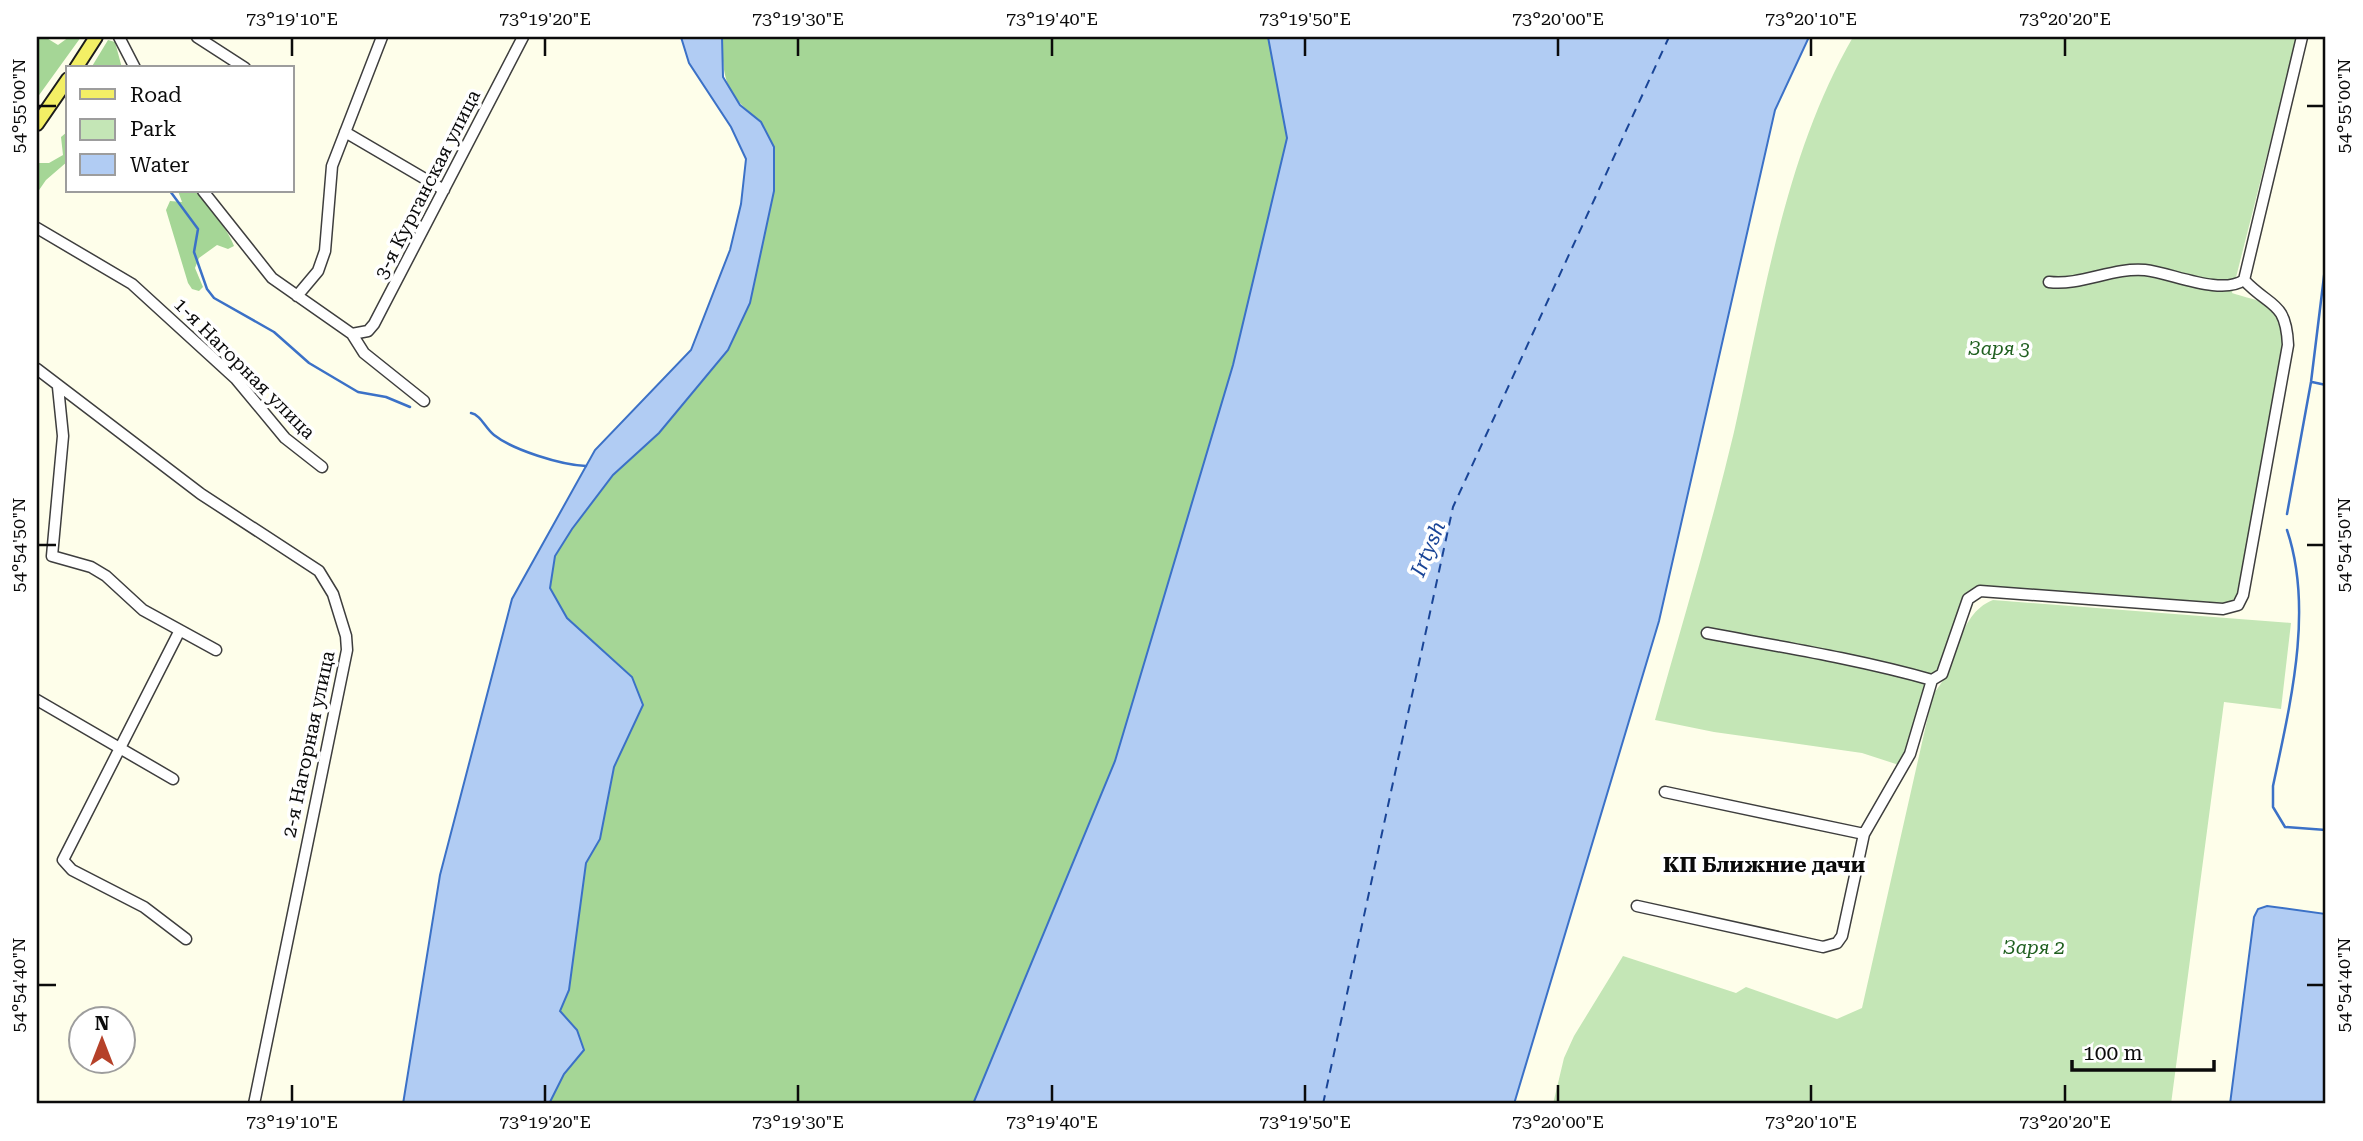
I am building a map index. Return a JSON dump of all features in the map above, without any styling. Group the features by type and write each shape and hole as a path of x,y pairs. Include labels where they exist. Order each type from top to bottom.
{"main road":[{"path":"77,66 96,37"},
{"path":"37,124 66,82"}],"street":[{"path":"119,37 134,66"},
{"path":"197,37 242,66"},
{"name":"3-я Курганская улица","path":"352,334 368,331 374,324 523,37"},
{"path":"2244,280 2302,37"},
{"path":"297,296 318,271 325,251 332,166 379,38"},
{"path":"345,132 444,190"},
{"path":"204,192 272,278 352,334 364,352 424,401"},
{"name":"1-я Нагорная улица","path":"37,229 141,292 236,379 285,438 322,467"},
{"path":"2049,282 2064,284 2134,270 2225,286 2244,280"},
{"path":"1637,906 1823,947 1837,943 1842,936 1864,834 1910,754 1932,680 1942,674 1968,599 1980,591 2223,609 2238,606 2288,345 2284,316 2276,305 2244,280"},
{"name":"2-я Нагорная улица","path":"37,369 201,495 319,571 332,594 343,624 347,650 254,1104"},
{"path":"58,387 63,436 52,556 91,568 106,576 143,610 216,650"},
{"path":"179,632 63,860 72,870 144,907 186,939"},
{"path":"1706,634 1855,660 1932,680"},
{"path":"37,700 173,779"},
{"path":"1665,792 1864,834"}],"green space":[{"path":"37,37 45,37 58,45 69,37 81,37 37,98"},
{"path":"722,37 1268,37 1287,138 1233,365 1115,761 973,1104 549,1104 564,1074 583,1050 577,1030 560,1011 569,990 586,863 600,839 614,767 642,705 632,677 567,618 550,588 555,556 613,475 659,433 728,350 761,122 740,103 728,86 723,65"},
{"name":"Заря 3","path":"1853,37 2297,37 2232,293 2271,307 2279,321 2285,347 2237,595 2231,602 2224,603 1998,588 1970,590 1941,667 1935,677 1927,677 1904,759 1899,765 1862,753 1714,732 1655,720 1725,468 1767,280 1793,179 1829,83"},
{"path":"108,40 115,42 121,66 92,66"},
{"path":"66,133 66,163 46,180 37,193 37,163 49,163 63,155 61,137"},
{"path":"178,192 198,192 218,217 234,246 228,249 217,245 199,258 195,268 203,287 199,291 192,289 188,283 166,210 170,201 182,202"},
{"name":"Заря 2","path":"1993,600 2291,623 2281,709 2224,702 2171,1104 1553,1104 1564,1058 1574,1036 1623,956 1736,993 1746,987 1837,1019 1862,1008 1933,694 1942,683 1971,617"}],"water":[{"path":"681,37 722,37 723,77 740,105 761,122 774,147 774,191 750,303 728,350 659,433 613,475 555,556 550,588 567,618 632,677 643,705 614,767 600,839 586,863 569,990 560,1011 577,1030 584,1050 564,1074 549,1104 403,1104 440,875 512,599 595,450 691,350 730,250 741,204 746,159 731,127 689,63"},
{"name":"Irtysh","path":"1268,37 1809,37 1775,110 1659,621 1514,1104 973,1104 1115,761 1233,365 1287,138"},
{"path":"2267,906 2326,914 2326,1104 2230,1104 2254,917 2258,909"}],"waterway":[{"path":"171,192 198,229 194,252 207,289 214,298 274,332 309,363 358,392 386,397 410,407"},
{"path":"2287,514 2311,382 2326,260"},
{"path":"2312,382 2326,385"},
{"path":"471,413 478,416 502,441 551,460 586,466"},
{"path":"2287,530 2299,592 2299,625 2292,690 2273,786 2273,807 2285,827 2326,830"}],"ferry route":[{"path":"1323,1104 1453,507 1669,37"}],"district":[{"name":"КП Ближние дачи","path":"1764,865"}]}
